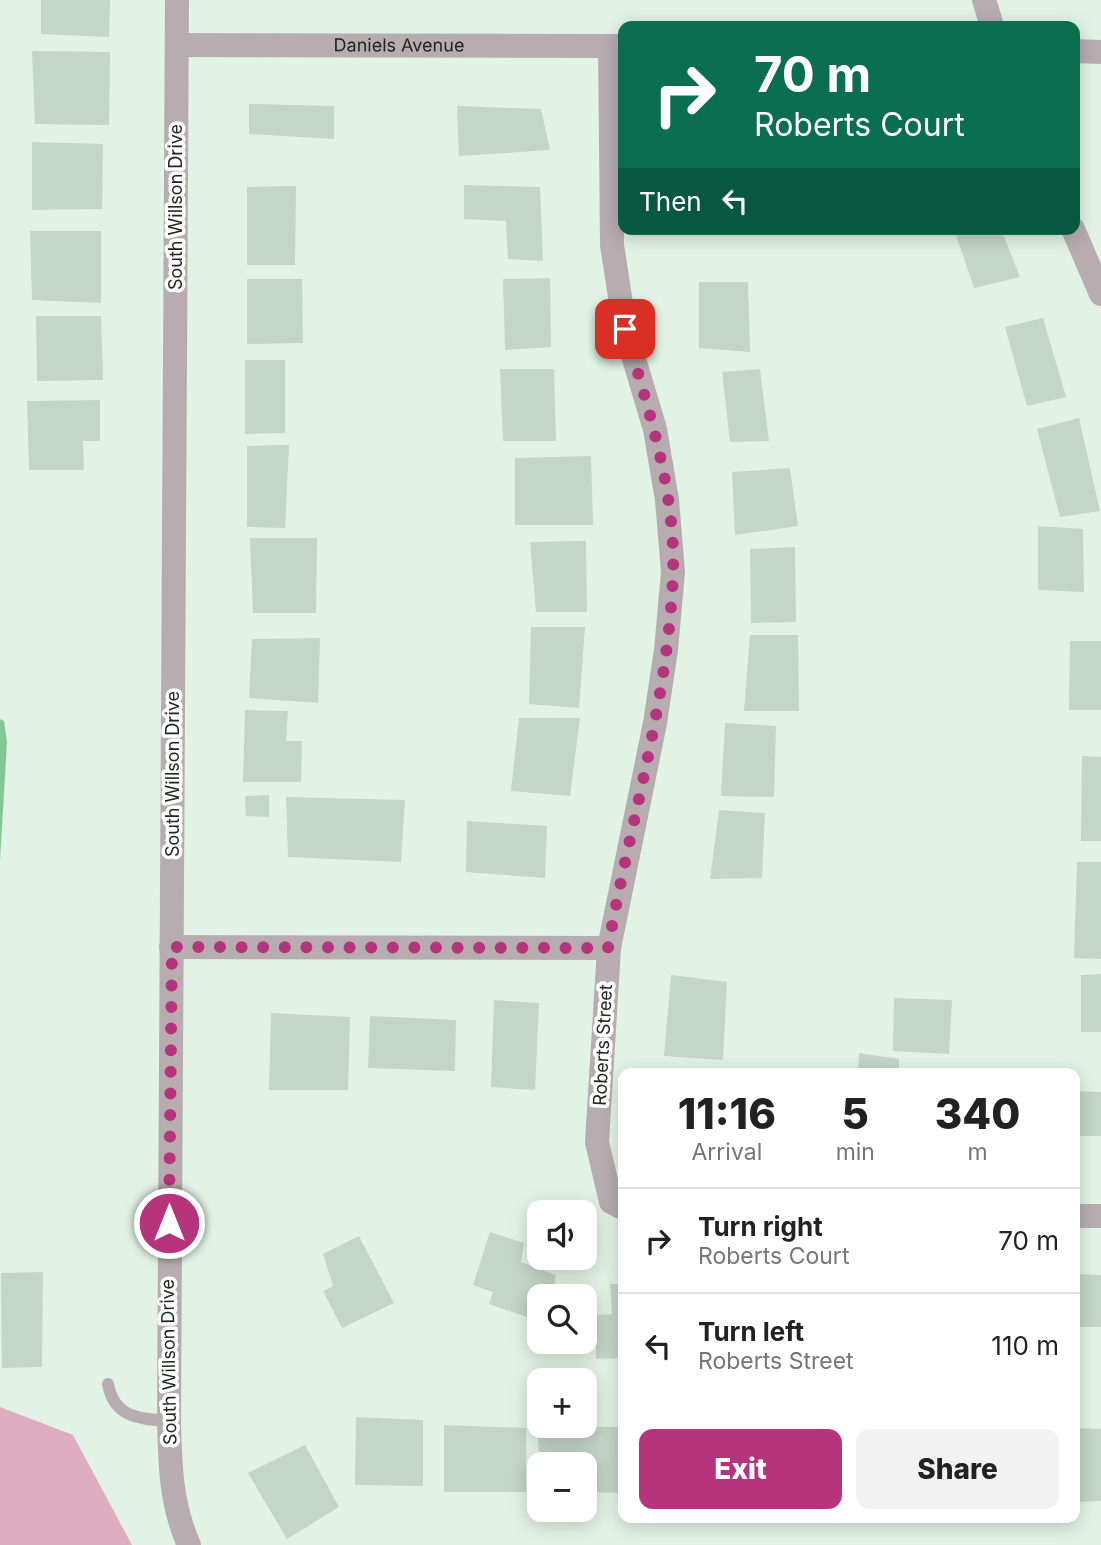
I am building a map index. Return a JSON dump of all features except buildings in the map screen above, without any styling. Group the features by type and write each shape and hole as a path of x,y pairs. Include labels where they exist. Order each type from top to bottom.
{"street":[{"name":"South Willson Drive","path":"177,0 169,1421 172,1491 178,1522 189,1545"},
{"path":"984,0 990,21"},
{"name":"Daniels Avenue","path":"177,44 617,46"},
{"name":"Roberts Street","path":"617,46 612,245 625,329 654,429 667,500 673,572 666,650 655,723 608,948 597,1142 611,1202 618,1206"},
{"path":"1080,51 1101,52"},
{"path":"1076,235 1101,294"},
{"path":"172,947 608,948"},
{"path":"1080,1216 1101,1216"}],"lane":[{"path":"108,1384 111,1399 121,1412 141,1419 169,1421"}],"shaded area":[{"path":"0,719 4,721 7,742 0,861"},
{"path":"0,1407 73,1435 132,1545 0,1545"}],"route":[{"path":"169,1223 172,947 608,948 655,723 666,650 673,572 667,500 654,429 625,329"}]}
